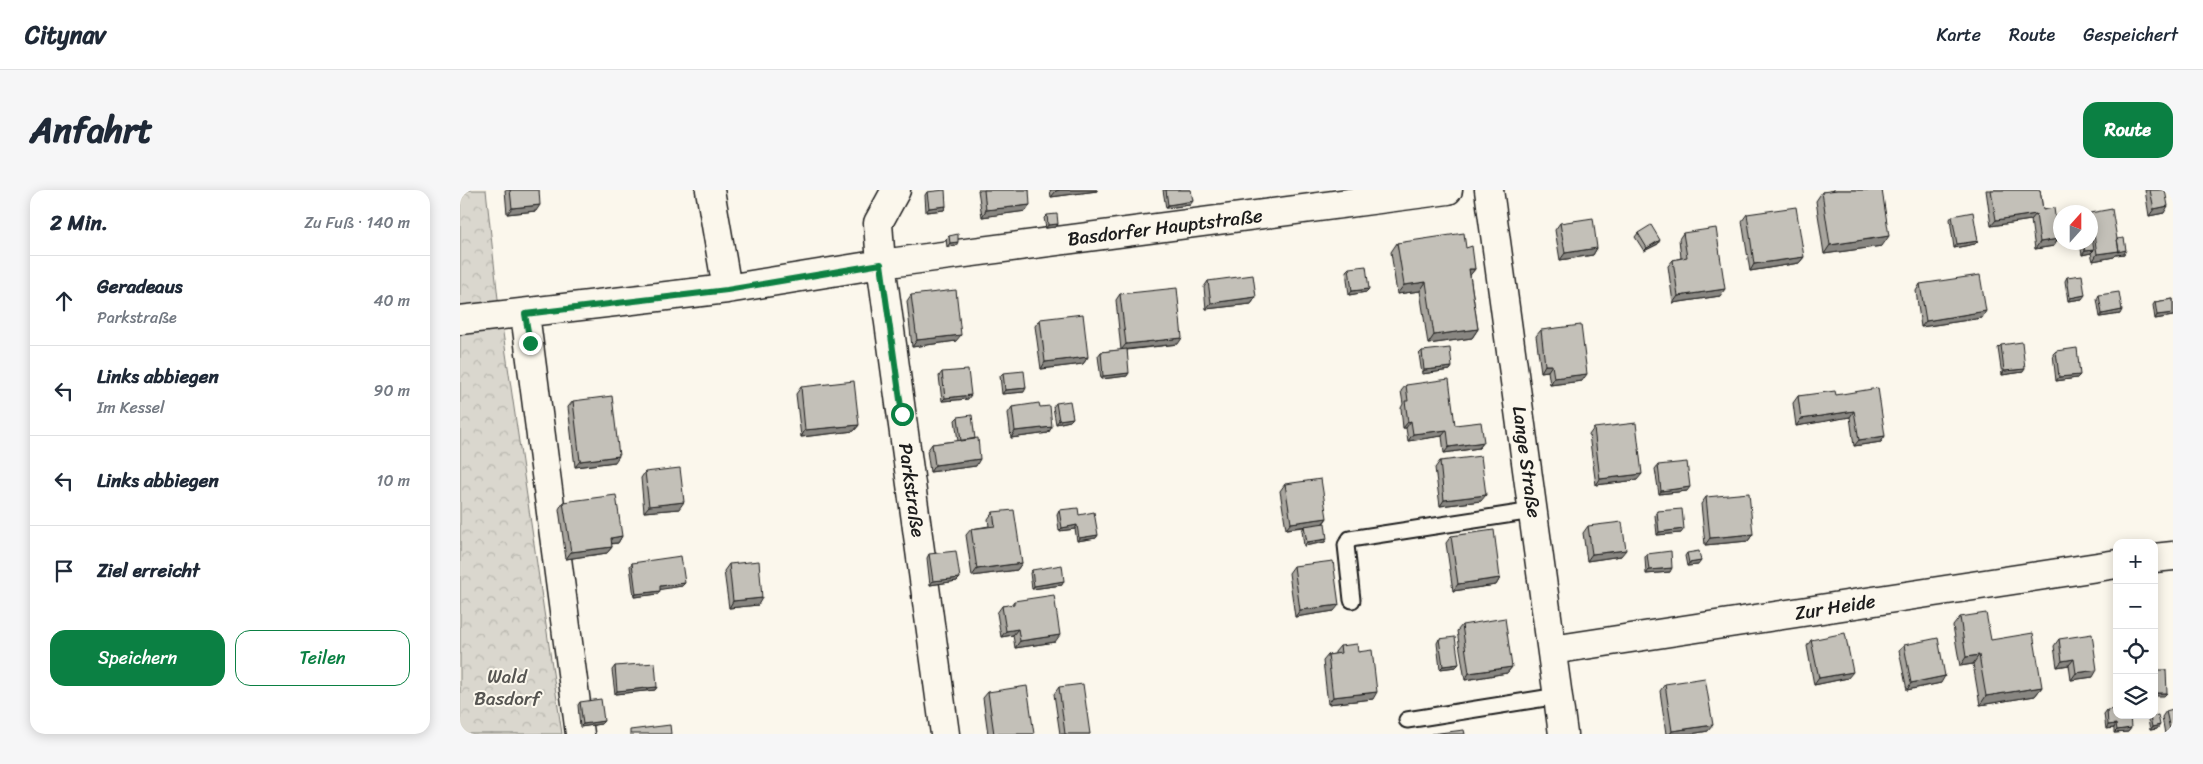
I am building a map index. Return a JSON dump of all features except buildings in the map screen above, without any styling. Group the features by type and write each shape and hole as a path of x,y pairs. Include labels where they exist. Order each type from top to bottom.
{"street":[{"path":"710,190 727,290"},
{"name":"Parkstraße","path":"896,190 878,223 881,264 945,734"},
{"name":"Basdorfer Hauptstraße","path":"525,314 727,290 881,264 1448,190"},
{"name":"Lange Straße","path":"1489,190 1563,734"},
{"path":"460,320 525,314 580,734"},
{"path":"2158,558 2173,556"},
{"name":"Zur Heide","path":"1552,650 2113,565"}],"lane":[{"path":"1352,600 1346,545 1350,539 1534,511"},
{"path":"1407,720 1558,696"}],"green space":[{"name":"Wald Basdorf","path":"460,190 486,190 498,299 562,734 460,734"}],"route":[{"path":"530,343 525,314 727,290 881,264 902,414"}]}
